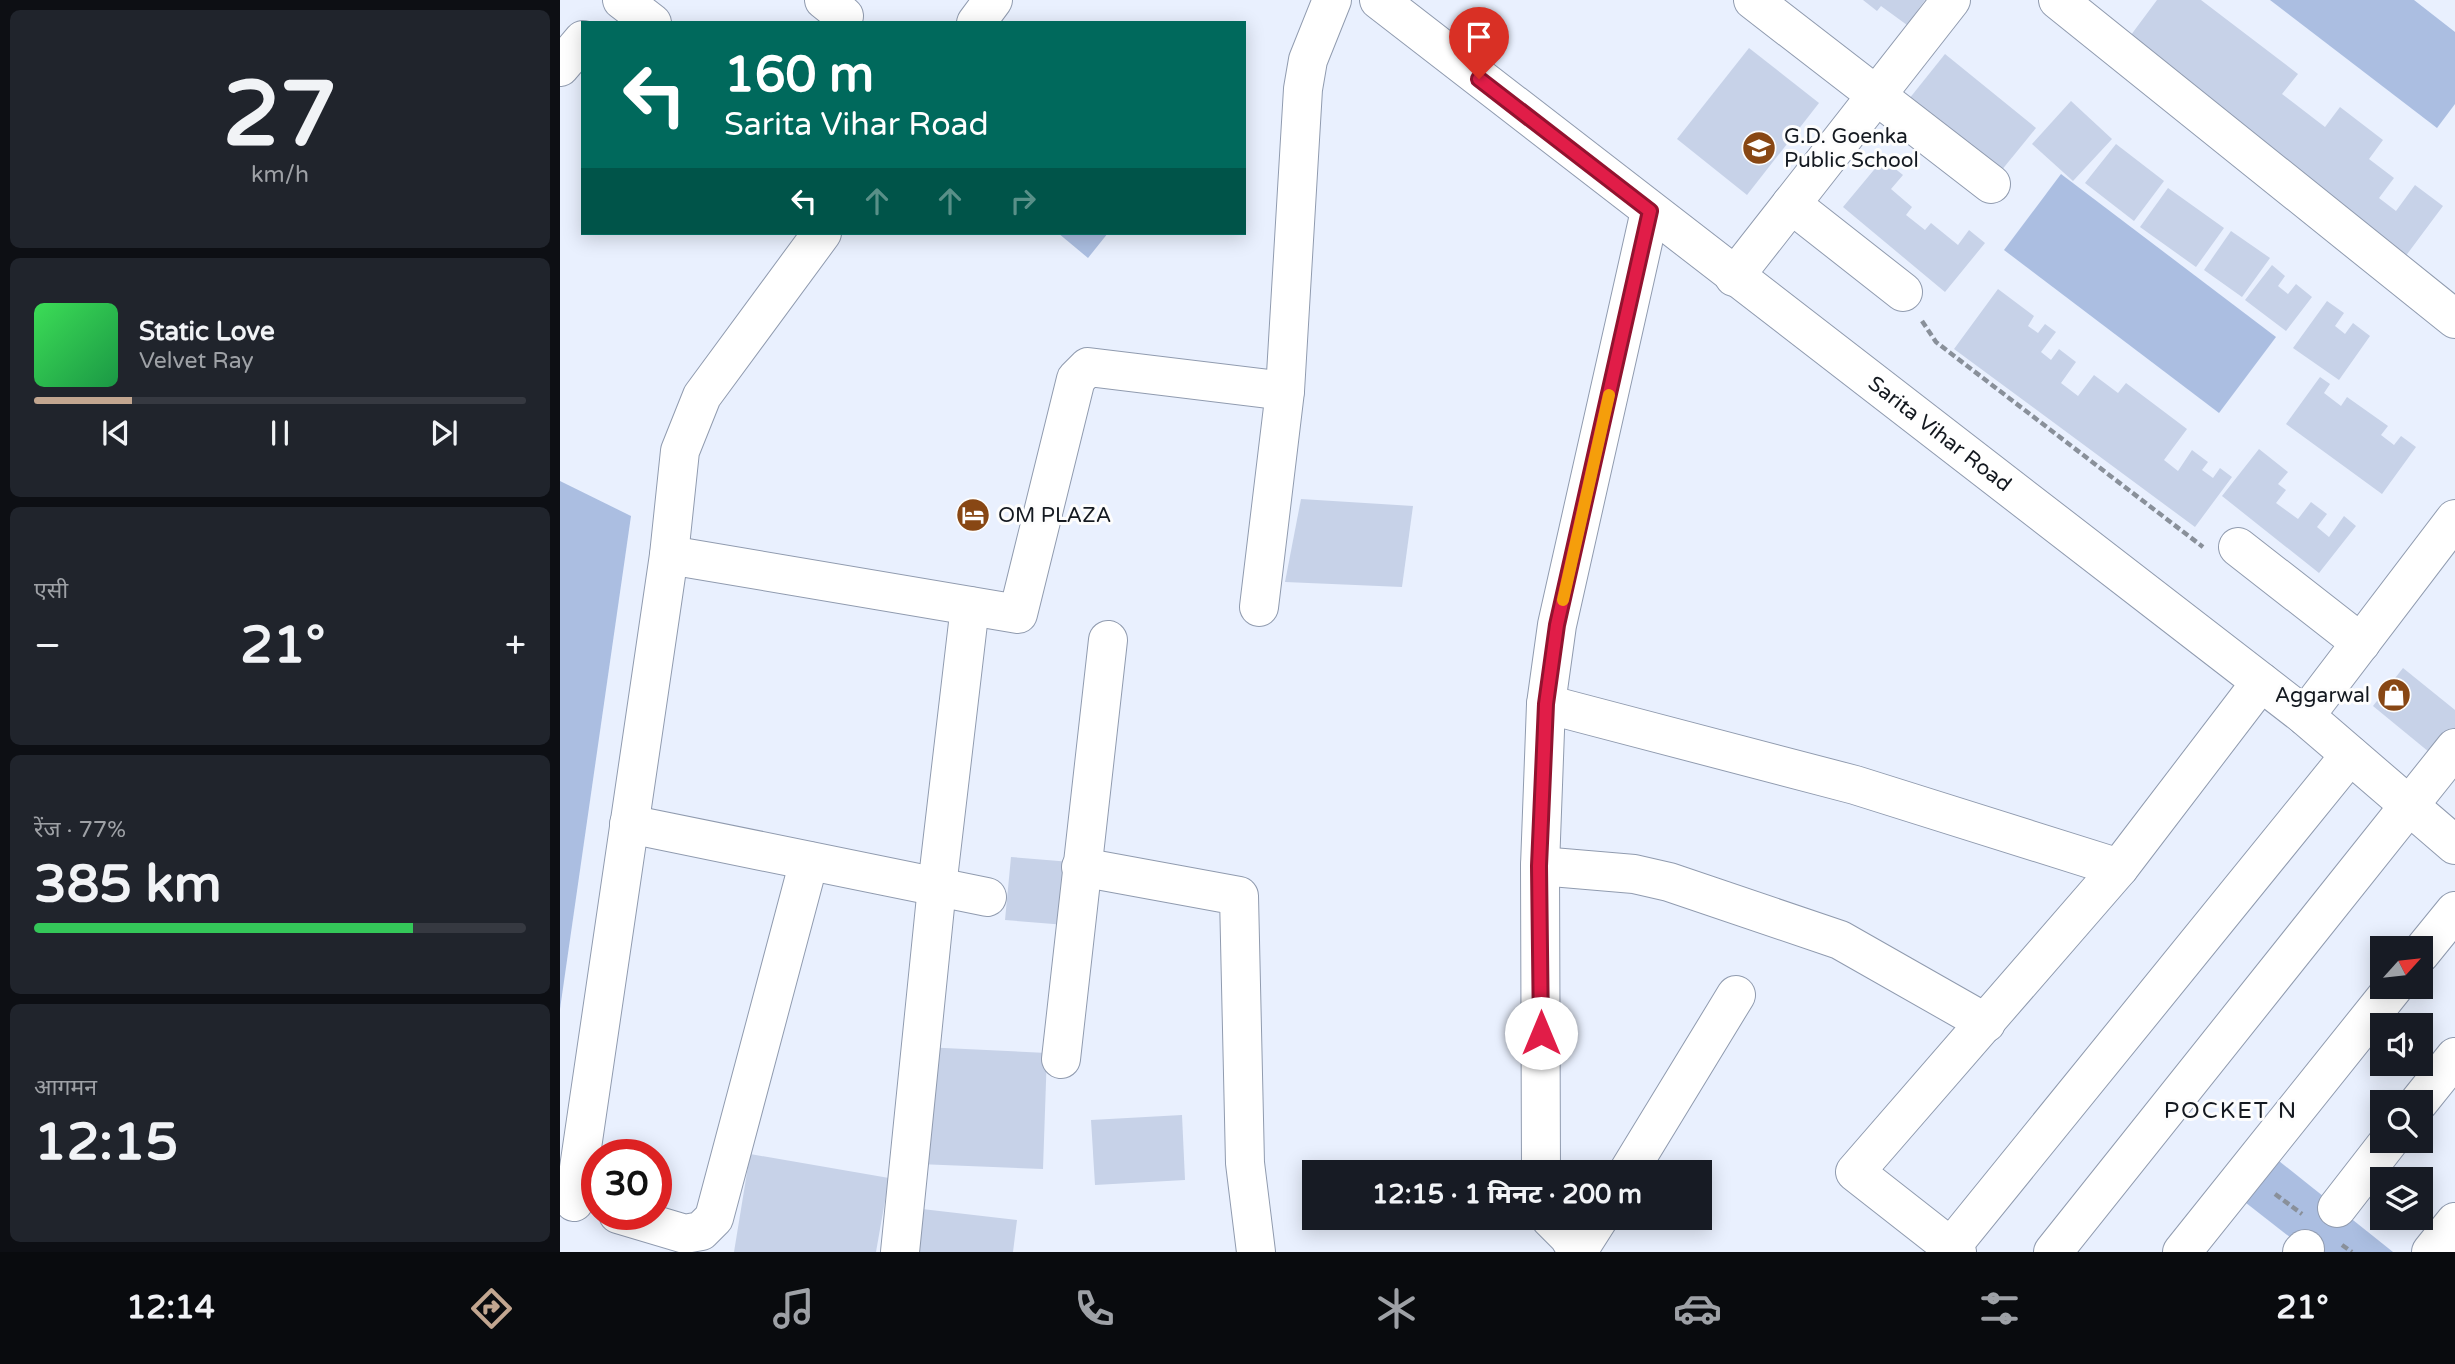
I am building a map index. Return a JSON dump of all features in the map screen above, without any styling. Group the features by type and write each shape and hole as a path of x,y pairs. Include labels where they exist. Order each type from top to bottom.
{"street":[{"path":"599,21 617,0"},
{"path":"622,0 649,21"},
{"path":"977,21 993,0"},
{"path":"1259,607 1285,391 1303,89 1308,60 1332,0"},
{"name":"Sarita Vihar Road","path":"1379,0 2305,716 2455,845"},
{"path":"1753,0 1991,184"},
{"path":"1734,277 1951,0"},
{"path":"2058,0 2098,13 2455,319"},
{"path":"560,67 581,42"},
{"path":"1791,204 1903,292"},
{"path":"1541,1160 1539,866 1546,704 1557,625 1650,211"},
{"path":"577,1203 628,824 669,555 680,451 702,396 821,235"},
{"path":"669,555 1018,614 1076,379 1082,371 1088,367 1285,391"},
{"path":"2305,716 2455,519"},
{"path":"2238,547 2361,643"},
{"path":"900,1252 937,887 970,606"},
{"path":"1061,1059 1108,640"},
{"path":"2261,682 2119,867 1855,1172 1954,1250 2350,755"},
{"path":"1546,704 1854,785 2119,867"},
{"path":"2053,1252 2455,748"},
{"path":"628,824 987,897"},
{"path":"672,1230 685,1234 701,1231 714,1218 809,861"},
{"path":"1539,866 1634,874 1669,882 1840,940 1986,1023"},
{"path":"1081,867 1239,896 1245,1163 1256,1252"},
{"path":"2433,938 2455,911"},
{"path":"1635,1160 1736,995"},
{"path":"2182,1252 2384,999"},
{"path":"2428,1090 2455,1056"},
{"path":"2337,1208 2380,1153"},
{"path":"2431,1252 2455,1222"},
{"path":"1560,1230 1578,1251 1591,1230"}],"path":[{"path":"1903,292 1936,342 2206,549 2238,547"}],"shaded area":[{"path":"2270,0 2414,0 2455,32 2455,104 2437,128"},
{"path":"2061,174 2276,337 2219,413 2004,250"},
{"path":"1060,235 1106,235 1088,258"},
{"path":"560,481 631,516 560,1009"},
{"path":"2274,1157 2393,1252 2309,1252 2241,1199"}],"building":[{"path":"1863,0 1925,0 1907,25 1881,6 1877,11"},
{"path":"2157,0 2201,0 2298,74 2282,94 2325,127 2340,107 2383,140 2369,159 2394,178 2379,198 2396,211 2415,185 2443,206 2405,257 2125,43"},
{"path":"1749,48 1819,103 1747,195 1677,139"},
{"path":"1945,54 2036,128 2001,171 1905,104"},
{"path":"2071,101 2112,139 2073,181 2032,144"},
{"path":"2116,144 2164,181 2134,221 2085,183"},
{"path":"1883,159 1903,175 1891,189 1912,207 1906,215 1925,230 1931,223 1958,245 1969,230 1985,243 1945,292 1843,207"},
{"path":"2168,188 2224,228 2196,267 2140,227"},
{"path":"2231,231 2270,258 2242,297 2204,270"},
{"path":"2272,265 2285,276 2278,286 2288,294 2296,284 2312,297 2286,331 2245,300"},
{"path":"1998,289 2034,316 2028,326 2038,333 2045,324 2056,332 2041,352 2051,360 2059,349 2076,362 2061,383 2078,396 2094,375 2118,393 2126,383 2187,429 2164,460 2178,471 2192,450 2208,462 2202,470 2213,478 2220,468 2232,477 2195,527 1954,349"},
{"path":"2327,301 2344,313 2335,326 2345,334 2353,323 2370,336 2339,380 2293,348"},
{"path":"2320,377 2330,384 2324,393 2341,406 2347,397 2388,426 2381,435 2394,445 2401,436 2416,447 2382,494 2286,424"},
{"path":"2259,449 2288,472 2278,484 2286,490 2276,503 2298,519 2311,502 2327,514 2317,527 2329,537 2344,516 2356,526 2319,573 2222,496"},
{"path":"1301,499 1413,506 1402,587 1285,582"},
{"path":"2403,668 2455,710 2455,742 2440,761 2373,706"},
{"path":"1011,857 1071,862 1066,925 1005,920"},
{"path":"923,1047 1047,1053 1043,1169 918,1164"},
{"path":"1182,1115 1185,1180 1095,1185 1091,1120"},
{"path":"750,1154 889,1178 876,1252 734,1252"},
{"path":"922,1209 1017,1220 1013,1252 917,1252"}],"slow traffic":[{"path":"1563,600 1609,395"}],"place":[{"name":"G.D. Goenka Public School","path":"1759,148"},
{"name":"OM PLAZA","path":"973,515"},
{"name":"Aggarwal","path":"2394,695"}],"district":[{"name":"POCKET N","path":"2231,1110"}],"route":[{"path":"1479,79 1650,211 1557,625 1546,704 1539,866 1541,1033"}]}
